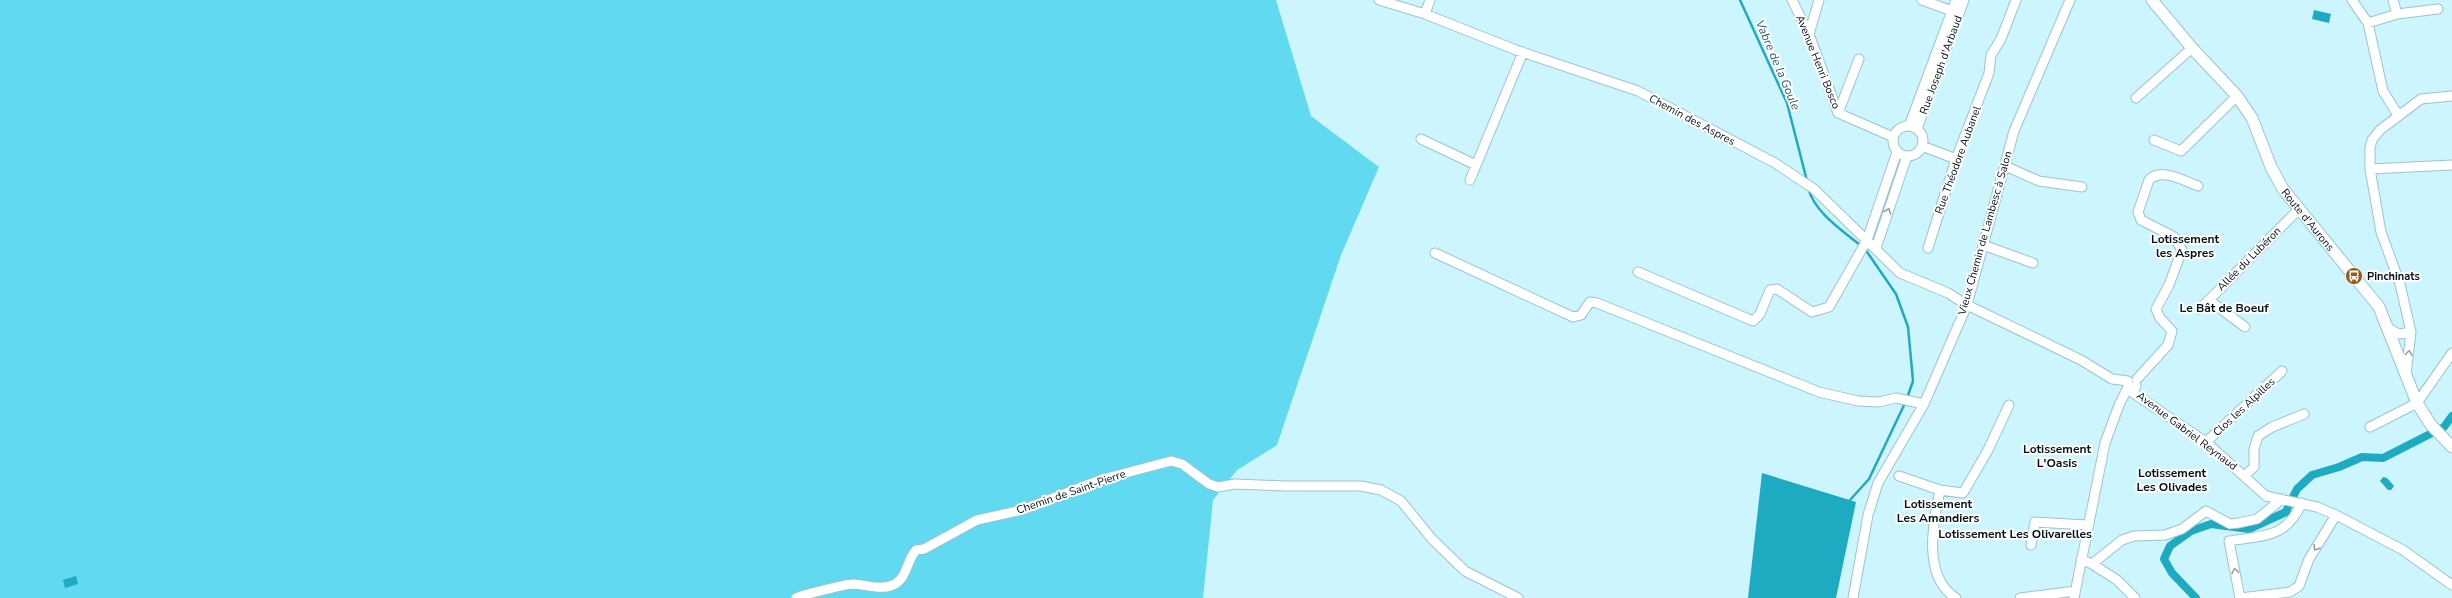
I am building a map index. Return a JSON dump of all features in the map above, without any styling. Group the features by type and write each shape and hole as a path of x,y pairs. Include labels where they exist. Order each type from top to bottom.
{"street":[{"name":"Chemin des Aspres","path":"1380,0 1425,14 1523,52 1638,91 1775,163 1814,190 1876,248 1900,274 1948,293 1967,305"},
{"path":"1425,14 1430,0"},
{"name":"Avenue Henri Bosco","path":"1792,0 1808,34 1838,113 1893,137"},
{"path":"1808,34 1819,0"},
{"path":"1922,0 1952,11"},
{"name":"Rue Joseph d'Arbaud","path":"1913,128 1956,0"},
{"name":"Rue Joseph d'Arbaud","path":"1913,128 1964,0"},
{"name":"Rue Théodore Aubanel","path":"1928,248 1956,159 1989,73 1991,55 2001,39 2016,0"},
{"name":"Vieux Chemin de Lambesc à Salon","path":"1853,598 1868,515 1878,484 1924,404 1967,305 2014,131 2070,0"},
{"name":"Route d'Aurons","path":"2152,0 2192,48 2237,96 2252,118 2271,167 2280,184 2379,307 2417,403 2431,425 2452,447"},
{"path":"2352,0 2368,23 2383,91 2398,116"},
{"path":"2393,0 2397,14"},
{"path":"2368,23 2397,14 2438,9"},
{"path":"2136,98 2192,48"},
{"path":"1470,180 1523,52"},
{"path":"1838,113 1859,59"},
{"path":"2154,140 2181,151 2237,96"},
{"path":"2406,374 2411,332 2400,284 2380,232 2369,157 2372,140 2398,116 2421,99 2452,96"},
{"path":"1913,128 1899,129 1893,137 1892,143 1897,152 1907,156 1918,152 1922,146 1956,159"},
{"name":"Rue Joseph d'Arbaud","path":"1913,128 1923,140 1922,146"},
{"path":"1421,139 1476,165"},
{"path":"1638,272 1753,321 1760,314 1770,290 1777,289 1812,312 1829,307 1867,240 1897,152"},
{"path":"1876,248 1907,156"},
{"path":"2370,169 2452,165"},
{"path":"2005,166 2039,181 2082,187"},
{"path":"2020,598 2075,595 2087,525 2105,443 2119,405 2133,383 2168,345 2172,331 2160,318 2156,309 2168,285 2182,250 2174,237 2141,220 2138,212 2149,180 2153,176 2162,174 2198,186"},
{"name":"Allée du Lubéron","path":"2200,309 2299,209"},
{"path":"1983,246 2033,263"},
{"path":"1435,253 1573,317 1581,315 1590,302 1597,302 1819,392 1858,401 1879,402 1896,398 1924,404"},
{"path":"2209,300 2245,327"},
{"name":"Avenue Gabriel Reynaud","path":"1967,305 2081,360 2112,379 2133,383 2133,393 2206,442 2245,475 2266,496 2302,503 2336,515 2403,550 2452,585"},
{"path":"2386,327 2399,334 2411,332"},
{"path":"2370,427 2417,403 2452,353"},
{"name":"Clos les Alpilles","path":"2206,442 2282,371"},
{"path":"1899,476 1940,490 1963,492 1988,450 2009,405"},
{"path":"2245,475 2254,467 2254,449 2258,436 2272,427 2304,414"},
{"name":"Chemin de Saint-Pierre","path":"796,598 852,584 885,588 897,583 905,573 910,557 916,550 924,549 977,520 1022,510 1103,479 1171,461 1182,464 1209,484 1218,488 1235,484 1361,486 1381,490 1401,501 1432,539 1465,570 1518,598"},
{"path":"1940,490 1935,512 1932,554 1939,580 1956,598"},
{"path":"2092,564 2122,540 2134,536 2165,535 2182,528 2206,511 2230,524 2240,523 2257,519 2282,499"},
{"path":"2302,503 2288,526 2271,534 2229,541 2240,598 2290,592 2299,586 2309,559 2336,515"},
{"path":"2031,545 2035,522 2087,525"},
{"path":"2081,559 2092,564 2117,580 2135,598"}],"shaded area":[{"path":"0,0 1276,0 1311,116 1379,167 1341,255 1277,445 1237,470 1213,500 1203,598 0,598"},
{"path":"2314,10 2331,14 2329,23 2312,19"},
{"path":"1762,473 1856,502 1836,598 1748,598"},
{"path":"2383,477 2387,478 2394,486 2391,490 2388,490 2380,481"},
{"path":"76,576 78,584 65,588 63,580"}],"waterway":[{"name":"Vabre de la Goule","path":"1740,0 1787,103 1807,181"},
{"name":"Vabre de la Goule","path":"1808,188 1812,197 1823,213 1861,246"},
{"name":"Vabre de la Goule","path":"1865,249 1896,294 1908,327 1913,381 1907,398"},
{"name":"Vabre de la Goule","path":"1850,500 1869,479 1906,401"},
{"path":"2439,430 2444,427 2452,416"},
{"path":"2292,499 2297,489 2312,475 2339,467 2362,457 2383,458 2432,433"},
{"path":"2196,598 2172,573 2164,559 2170,546 2191,531 2211,524 2249,529 2286,512 2290,502"}],"place":[{"name":"Pinchinats","path":"2354,276"}],"district":[{"name":"Lotissement les Aspres","path":"2185,246"},
{"name":"Le Bât de Boeuf","path":"2224,308"},
{"name":"Lotissement L'Oasis","path":"2057,456"},
{"name":"Lotissement Les Olivades","path":"2172,480"},
{"name":"Lotissement Les Amandiers","path":"1938,511"},
{"name":"Lotissement Les Olivarelles","path":"2015,534"}]}
